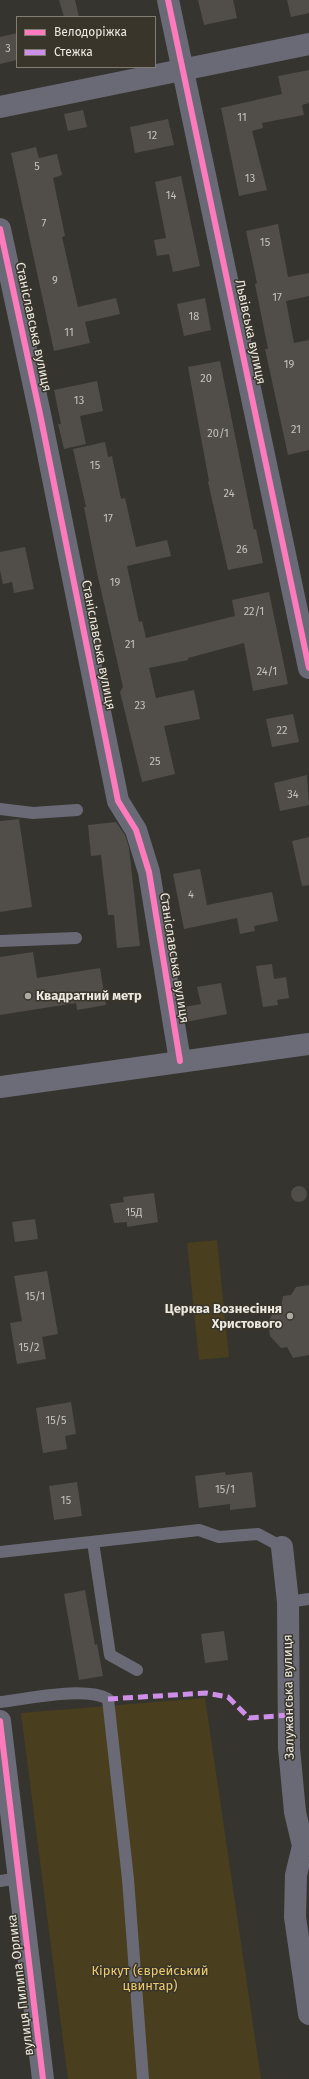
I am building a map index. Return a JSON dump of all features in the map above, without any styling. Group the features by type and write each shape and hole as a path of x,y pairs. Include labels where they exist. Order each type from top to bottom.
{"main road":[{"path":"0,1087 309,1044"},
{"name":"вулиця Пилипа Орлика","path":"0,1722 10,1880 42,2079"}],"street":[{"name":"Львівська вулиця","path":"168,0 309,668"},
{"path":"0,107 309,44"},
{"name":"Станіславська вулиця","path":"0,229 42,422 118,802 136,830 149,872 180,1061"},
{"name":"Залужанська вулиця","path":"282,1547 288,1602 289,1748 295,1812 306,1846 296,1875 295,1917 309,2014"}],"lane":[{"path":"0,808 33,813 77,810"},
{"path":"0,941 76,938"},
{"path":"0,1552 199,1530 219,1537 258,1534 282,1547"},
{"path":"93,1542 110,1655 136,1670"},
{"path":"288,1602 309,1599"},
{"path":"0,1702 84,1692 99,1694 108,1700 128,1878 143,2079"}],"green space":[{"path":"217,1240 229,1357 199,1360 187,1243"},
{"name":"Кіркут (єврейський цвинтар)","path":"205,1698 261,2079 68,2079 21,1713"}],"building":[{"path":"59,0 75,0 79,16 64,16"},
{"path":"198,0 233,0 237,18 204,25"},
{"path":"287,0 309,0 309,13 291,17"},
{"path":"16,33 16,60 0,64 0,37"},
{"path":"309,70 309,103 302,105 304,115 262,123 263,128 252,131 267,190 239,196 221,108 282,94 278,76"},
{"path":"83,110 87,127 68,131 64,114"},
{"path":"168,119 174,145 135,153 130,127"},
{"path":"36,147 39,158 57,154 62,175 53,178 65,236 62,237 78,307 116,298 120,314 85,322 90,343 54,351 11,153"},
{"path":"181,176 200,266 173,272 169,254 157,256 154,240 166,238 155,182"},
{"path":"278,224 288,277 309,273 309,296 286,301 294,343 309,340 309,450 288,455 265,349 268,349 255,284 257,283 246,231"},
{"path":"205,298 211,330 184,336 177,304"},
{"path":"220,361 254,530 256,529 263,563 228,570 208,482 188,367"},
{"path":"97,381 103,411 80,416 86,444 64,449 58,424 61,424 54,390"},
{"path":"105,442 108,457 112,456 121,499 125,498 136,547 167,540 171,556 127,566 139,622 142,621 146,638 235,616 232,600 269,592 288,684 253,691 244,643 188,658 188,660 149,668 156,698 194,690 200,719 164,726 175,774 142,782 120,692 123,687 96,568 84,507 86,507 73,449"},
{"path":"25,547 34,589 14,593 12,582 3,584 0,570 0,552"},
{"path":"293,714 299,742 272,747 266,719"},
{"path":"307,775 309,805 280,811 274,783"},
{"path":"19,819 32,907 0,912 0,821"},
{"path":"116,822 125,835 129,848 140,946 117,948 114,915 108,915 101,855 91,856 88,825"},
{"path":"309,837 309,885 302,886 292,841"},
{"path":"200,869 207,905 272,892 278,921 254,926 255,931 240,934 237,918 184,929 173,874"},
{"path":"33,952 37,978 100,968 106,1005 77,1010 76,1003 0,1015 0,957"},
{"path":"272,964 274,979 286,977 289,998 277,1000 278,1005 263,1007 256,966"},
{"path":"221,983 227,1014 186,1022 184,1007 201,1004 197,987"},
{"path":"299,1186 305,1188 307,1194 305,1200 299,1202 293,1200 291,1194 293,1188"},
{"path":"154,1193 158,1222 127,1227 127,1222 114,1223 110,1204 124,1202 123,1197"},
{"path":"35,1219 38,1239 15,1242 12,1222"},
{"path":"47,1271 58,1334 42,1337 46,1359 17,1364 10,1323 22,1321 14,1276"},
{"name":"Церква Вознесіння Христового","path":"309,1285 309,1355 293,1358 287,1347 281,1348 270,1336 268,1324 274,1309 281,1308 283,1296 291,1295 296,1287"},
{"path":"71,1402 76,1434 65,1436 67,1449 43,1453 36,1408"},
{"path":"225,1472 226,1475 252,1472 256,1507 230,1510 230,1504 199,1508 195,1476"},
{"path":"77,1482 82,1516 54,1520 49,1486"},
{"path":"85,1590 95,1645 97,1644 103,1676 79,1680 64,1594"},
{"path":"224,1631 228,1660 205,1663 201,1634"}],"marked path":[{"path":"108,1699 206,1693 228,1697 249,1718 289,1715"}],"cycle path":[{"path":"168,0 309,668"},
{"path":"0,229 40,414 118,801 136,830 149,872 180,1061"},
{"path":"0,1721 43,2079"}],"place":[{"name":"Квадратний метр","path":"28,996"},
{"name":"Церква Вознесіння Христового","path":"290,1316"}]}
